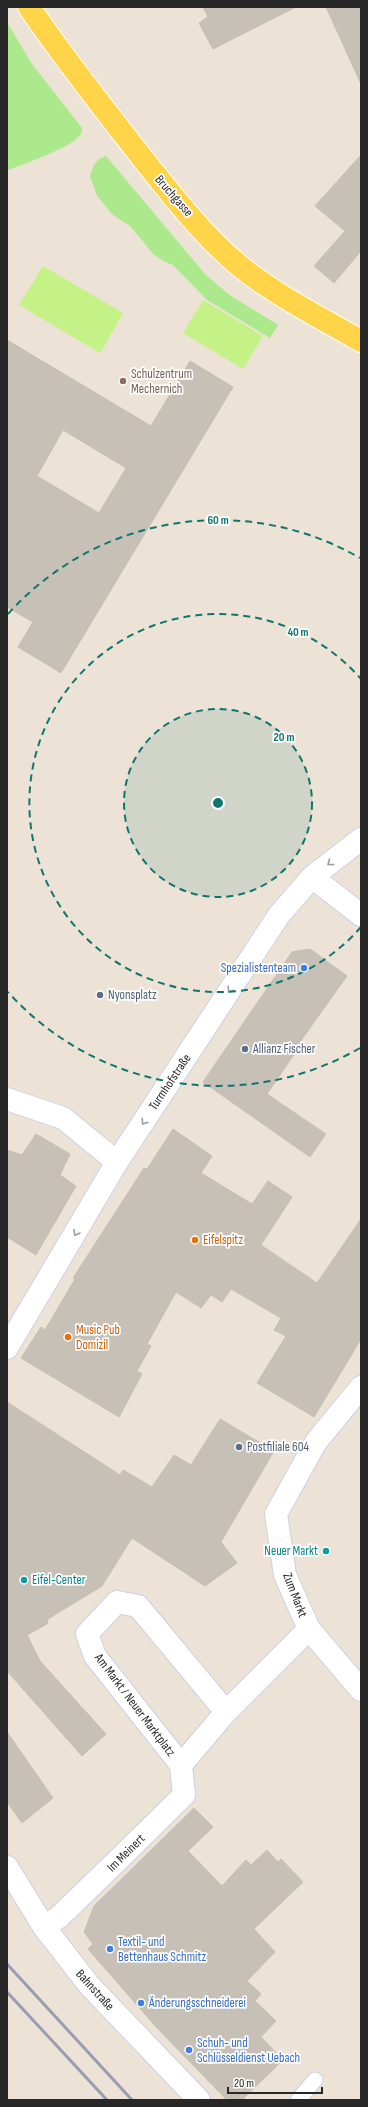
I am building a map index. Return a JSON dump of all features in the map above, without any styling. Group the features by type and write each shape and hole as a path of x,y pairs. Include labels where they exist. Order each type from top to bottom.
{"main road":[{"name":"Bruchgasse","path":"29,7 55,46 158,177 235,262 263,283 361,341"}],"street":[{"name":"Turmhofstraße","path":"7,1348 117,1162 279,915 312,877 361,839"},
{"path":"312,877 361,915"},
{"path":"7,1099 63,1118 117,1162"},
{"name":"Zum Markt","path":"361,1387 316,1442 276,1514 285,1575 309,1629 361,1690"},
{"name":"Am Markt / Neuer Marktplatz","path":"226,1712 138,1606 117,1602 87,1634 95,1656 181,1765 226,1712 309,1629"},
{"name":"Im Meinert","path":"44,1927 58,1917 184,1794 181,1765"},
{"name":"Bahnstraße","path":"7,1867 44,1927 89,1985 199,2100"}],"lane":[{"path":"298,2100 315,2080"}],"green space":[{"path":"7,22 32,64 82,128 82,132 77,139 69,144 48,155 8,170"},
{"path":"106,156 205,274 228,294 278,325 270,338 207,300 173,265 165,262 153,254 131,227 113,215 97,196 90,176 94,165 99,159"},
{"path":"43,266 123,313 100,353 19,305"},
{"path":"203,300 263,336 243,369 183,333"}],"building":[{"path":"203,7 296,7 213,49 199,23 208,17"},
{"path":"326,7 361,7 361,84"},
{"path":"361,155 361,251 334,283 314,266 345,231 315,206"},
{"path":"7,340 151,426 190,361 233,387 61,673 18,647 33,622 7,607","holes":["63,430 126,468 99,513 37,476"]},
{"path":"310,949 347,976 295,1049 297,1050 267,1094 326,1134 310,1157 203,1082 292,952"},
{"path":"173,1129 212,1156 201,1173 252,1204 268,1181 292,1197 261,1245 317,1283 361,1219 361,1339 314,1417 257,1383 286,1336 274,1330 281,1318 231,1289 222,1302 211,1295 201,1308 176,1292 147,1344 151,1346 137,1371 142,1374 119,1417 21,1358 41,1327 45,1330 75,1279 73,1278 144,1168 147,1169"},
{"path":"36,1134 70,1154 60,1175 76,1186 36,1255 7,1237 7,1150 22,1155"},
{"path":"7,1402 120,1475 123,1470 152,1487 174,1455 191,1465 220,1419 274,1451 221,1542 237,1563 205,1586 132,1538 102,1586 48,1619 47,1624 27,1635 40,1661 106,1734 82,1756 7,1671"},
{"path":"7,1732 53,1798 22,1823 7,1802"},
{"path":"194,1808 213,1827 188,1851 222,1886 246,1860 251,1865 267,1850 278,1862 281,1859 303,1882 254,1929 275,1952 247,1981 261,1994 255,2001 276,2021 261,2037 283,2060 242,2100 227,2100 157,2028 88,1949 93,1944 84,1932 94,1906"}],"railway":[{"path":"7,1964 132,2100"},
{"path":"7,1992 107,2100"}],"place":[{"name":"Schulzentrum Mechernich","path":"123,381"},
{"name":"Spezialistenteam","path":"304,968"},
{"name":"Nyonsplatz","path":"100,995"},
{"name":"Allianz Fischer","path":"245,1049"},
{"name":"Eifelspitz","path":"195,1240"},
{"name":"Music Pub Domizil","path":"68,1337"},
{"name":"Postfiliale 604","path":"239,1447"},
{"name":"Neuer Markt","path":"326,1551"},
{"name":"Eifel-Center","path":"24,1580"},
{"name":"Textil- und Bettenhaus Schmitz","path":"110,1949"},
{"name":"Änderungsschneiderei","path":"141,2003"},
{"name":"Schuh- und Schlüsseldienst Uebach","path":"189,2050"}]}
